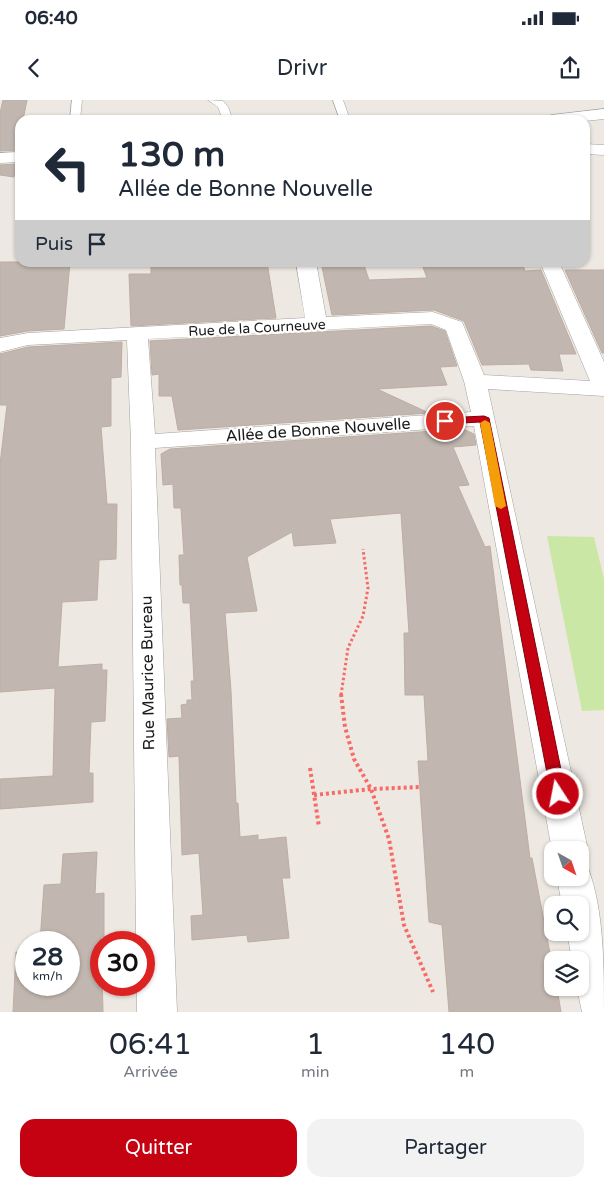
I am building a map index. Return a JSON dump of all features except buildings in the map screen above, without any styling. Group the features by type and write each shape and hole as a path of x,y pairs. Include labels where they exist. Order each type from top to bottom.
{"street":[{"path":"592,100 604,114"},
{"path":"590,116 604,114"},
{"path":"590,149 604,150"},
{"path":"0,158 15,157"},
{"path":"307,267 317,324"},
{"path":"551,267 604,388 475,381 568,841"},
{"name":"Rue de la Courneuve","path":"0,344 28,339 433,318 455,326 475,381"},
{"name":"Rue Maurice Bureau","path":"137,334 143,442 157,1012"},
{"name":"Allée de Bonne Nouvelle","path":"143,442 484,418"},
{"path":"577,886 602,1012"}],"lane":[{"path":"76,115 77,100"},
{"path":"213,100 219,101 225,107 227,115"},
{"path":"338,100 343,115"}],"path":[{"path":"363,549 368,588 363,616 348,648 341,699 345,727 354,759 371,789 388,839 404,925 433,992"},
{"path":"310,768 318,827"},
{"path":"314,795 371,789 420,787"}],"green space":[{"path":"547,536 594,537 604,579 604,710 582,711"}],"slow traffic":[{"path":"485,423 501,506"}],"route":[{"path":"445,421 484,418 558,794"}]}
